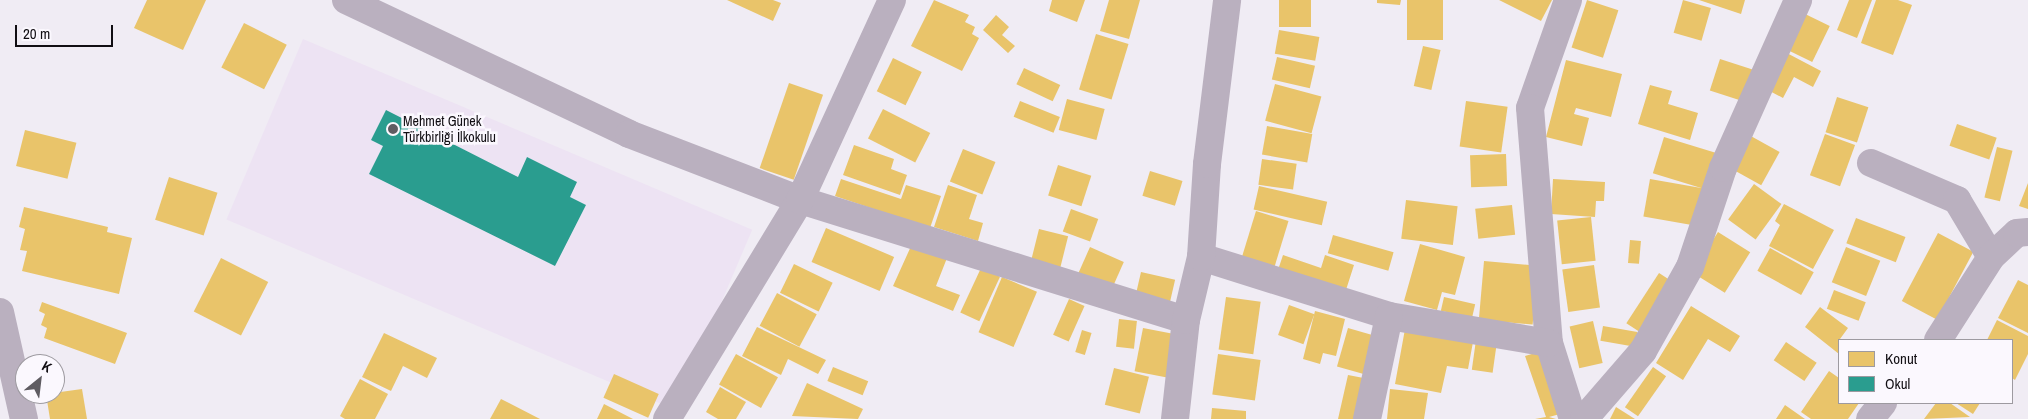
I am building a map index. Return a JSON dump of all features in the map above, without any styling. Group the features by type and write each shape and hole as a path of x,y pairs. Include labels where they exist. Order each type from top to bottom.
{"street":[{"path":"346,0 629,134 800,200 1186,320"},
{"path":"675,417 800,200 892,0"},
{"path":"1175,419 1186,320 1201,257 1207,164 1227,0"},
{"path":"1568,0 1530,108 1549,343 1573,419"},
{"path":"1584,419 1643,351 1690,267 1723,168 1798,0"},
{"path":"1871,163 1957,200 1990,257"},
{"path":"1939,339 1990,257 2017,233 2028,232"},
{"path":"1201,257 1389,316 1549,343"},
{"path":"0,312 24,419"},
{"path":"1367,419 1389,316"},
{"path":"1870,419 1882,404"}],"shaded area":[{"name":"Mehmet Günek Türkbirliği İlkokulu","path":"303,39 752,230 676,410 226,219"}],"building: Konut":[{"path":"147,0 206,0 183,50 134,28"},
{"path":"727,0 773,0 781,3 773,21"},
{"path":"934,0 969,15 965,22 975,27 972,34 979,38 962,71 911,46"},
{"path":"1052,0 1085,0 1077,22 1049,11"},
{"path":"1109,0 1140,0 1129,39 1100,31"},
{"path":"1279,0 1311,0 1311,27 1279,27"},
{"path":"1377,0 1401,0 1400,5 1377,3"},
{"path":"1407,0 1443,0 1443,40 1407,40"},
{"path":"1499,0 1552,0 1541,21"},
{"path":"1587,0 1618,10 1603,58 1572,48"},
{"path":"1683,0 1711,8 1702,41 1674,33"},
{"path":"1699,0 1745,0 1741,14"},
{"path":"1849,0 1872,0 1857,38 1837,30"},
{"path":"1876,0 1898,0 1912,5 1893,55 1861,43"},
{"path":"1801,12 1830,26 1812,62 1783,48"},
{"path":"996,15 1009,27 1002,35 1015,46 1008,53 983,30"},
{"path":"244,23 287,45 264,89 221,68"},
{"path":"1279,30 1319,37 1315,61 1275,54"},
{"path":"1096,34 1129,44 1112,99 1079,89"},
{"path":"1423,46 1441,50 1431,90 1414,86"},
{"path":"1783,51 1821,71 1813,87 1794,77 1783,98 1764,88"},
{"path":"1277,57 1315,66 1310,88 1272,79"},
{"path":"893,58 922,72 906,105 877,91"},
{"path":"1720,59 1753,70 1743,101 1710,90"},
{"path":"1566,60 1622,74 1611,117 1576,108 1574,114 1589,118 1582,146 1546,137"},
{"path":"1024,68 1060,85 1053,101 1016,84"},
{"path":"789,83 823,95 794,180 760,168"},
{"path":"1275,84 1321,96 1312,133 1265,121"},
{"path":"1650,85 1672,91 1668,104 1698,113 1690,140 1638,124"},
{"path":"1837,97 1868,107 1857,142 1826,132"},
{"path":"1067,99 1105,109 1096,140 1059,130"},
{"path":"1020,101 1060,117 1054,133 1014,117"},
{"path":"1466,101 1508,107 1501,152 1460,147"},
{"path":"883,109 930,133 915,162 868,138"},
{"path":"1957,124 1997,138 1989,159 1950,146"},
{"path":"1267,126 1312,134 1307,163 1262,155"},
{"path":"25,130 76,143 67,179 16,166"},
{"path":"1825,134 1855,145 1840,186 1810,175"},
{"path":"1749,135 1780,152 1761,185 1731,168"},
{"path":"1664,137 1720,154 1709,191 1653,173"},
{"path":"854,145 894,159 891,169 907,175 900,195 843,175"},
{"path":"1997,147 2013,151 2000,201 1984,197"},
{"path":"963,149 995,162 982,195 950,181"},
{"path":"1506,154 1507,186 1471,187 1470,155"},
{"path":"1262,159 1297,164 1293,190 1258,185"},
{"path":"1058,165 1091,176 1081,206 1048,195"},
{"path":"1150,171 1183,181 1175,206 1142,196"},
{"path":"169,177 218,193 204,236 155,220"},
{"path":"841,179 901,199 906,185 941,196 930,228 835,196"},
{"path":"1553,179 1605,182 1604,201 1596,201 1595,217 1551,214"},
{"path":"1650,179 1704,189 1698,226 1643,216"},
{"path":"2028,183 2028,209 2019,206"},
{"path":"1754,184 1782,204 1756,240 1728,220"},
{"path":"948,185 977,195 969,219 983,223 978,241 934,227"},
{"path":"1259,186 1327,202 1322,225 1254,209"},
{"path":"1406,200 1458,206 1453,245 1401,239"},
{"path":"1784,204 1834,230 1813,269 1769,246 1780,225 1775,221"},
{"path":"1512,205 1515,235 1478,239 1475,209"},
{"path":"24,207 108,227 107,232 132,238 119,294 22,271 27,251 20,250 25,229 19,227"},
{"path":"1071,209 1098,219 1090,241 1063,232"},
{"path":"1256,211 1289,221 1273,271 1241,261"},
{"path":"1591,217 1596,261 1562,264 1557,221"},
{"path":"1856,218 1905,237 1896,262 1846,243"},
{"path":"826,228 894,257 880,291 812,262"},
{"path":"1039,229 1068,236 1060,268 1031,261"},
{"path":"1718,232 1750,252 1725,293 1693,273"},
{"path":"1938,233 1973,252 1937,320 1902,301"},
{"path":"1333,235 1394,252 1388,271 1328,253"},
{"path":"1630,240 1641,241 1639,264 1628,263"},
{"path":"912,244 947,258 936,286 960,295 953,311 893,286"},
{"path":"1420,244 1465,257 1455,295 1442,292 1437,310 1404,301"},
{"path":"1090,247 1124,262 1112,289 1078,274"},
{"path":"1846,247 1880,261 1866,296 1832,282"},
{"path":"1770,248 1814,272 1801,295 1757,271"},
{"path":"1283,255 1321,268 1325,255 1354,265 1345,293 1278,270"},
{"path":"221,258 268,282 241,336 194,311"},
{"path":"1484,261 1538,266 1533,324 1479,320"},
{"path":"794,264 833,283 819,312 780,293"},
{"path":"1594,265 1600,308 1568,312 1562,269"},
{"path":"981,268 1000,277 979,321 960,312"},
{"path":"1141,272 1175,280 1170,301 1136,293"},
{"path":"1659,273 1673,282 1641,333 1626,323"},
{"path":"1002,277 1037,292 1014,347 979,332"},
{"path":"2018,280 2028,285 2028,333 1998,318"},
{"path":"1834,290 1866,302 1859,321 1827,309"},
{"path":"777,293 817,314 799,347 760,326"},
{"path":"1226,297 1261,302 1253,354 1219,349"},
{"path":"1444,297 1475,304 1472,318 1441,311"},
{"path":"1069,299 1085,306 1069,342 1053,335"},
{"path":"42,302 127,333 115,364 44,338 47,328 41,325 45,314 39,311"},
{"path":"1289,305 1314,314 1303,344 1278,335"},
{"path":"1691,306 1740,336 1730,352 1708,339 1683,380 1656,363"},
{"path":"1820,307 1848,328 1838,339 1838,353 1805,327"},
{"path":"1315,311 1345,319 1336,356 1323,353 1320,364 1303,359"},
{"path":"1119,319 1137,321 1134,349 1116,347"},
{"path":"1997,320 2028,336 2028,354 2015,380 2013,379 2013,339 1988,339"},
{"path":"1593,321 1603,363 1579,368 1570,326"},
{"path":"1603,326 1637,332 1635,347 1600,341"},
{"path":"757,327 826,360 818,374 788,359 781,375 742,356"},
{"path":"1143,328 1175,334 1167,377 1135,371"},
{"path":"1348,328 1383,338 1372,376 1337,366"},
{"path":"1405,329 1473,342 1468,369 1447,366 1441,393 1395,384"},
{"path":"1082,330 1092,333 1085,355 1075,352"},
{"path":"384,333 437,358 427,378 403,366 391,391 362,377"},
{"path":"1476,340 1497,343 1493,373 1472,370"},
{"path":"1786,342 1817,363 1804,381 1774,360"},
{"path":"1542,351 1560,414 1549,417 1556,419 1535,419 1546,417 1525,356"},
{"path":"736,354 778,377 761,408 719,385"},
{"path":"1218,354 1261,360 1255,401 1212,395"},
{"path":"833,367 868,381 863,395 827,381"},
{"path":"1653,367 1666,376 1638,416 1625,407"},
{"path":"1114,368 1149,377 1140,414 1105,405"},
{"path":"1829,371 1838,377 1838,404 1858,404 1848,419 1811,419 1801,412"},
{"path":"614,374 659,394 648,418 603,398"},
{"path":"1348,375 1374,380 1365,419 1338,419"},
{"path":"360,379 388,394 375,419 345,419 340,416"},
{"path":"807,383 863,409 858,419 792,416"},
{"path":"720,387 746,402 736,419 718,419 706,412"},
{"path":"82,389 87,419 50,419 48,404 65,404 65,391"},
{"path":"1390,389 1428,393 1424,419 1387,419"},
{"path":"501,399 540,419 490,419"},
{"path":"604,404 633,419 597,419"},
{"path":"1935,404 1951,404 1970,417 1924,419"},
{"path":"1958,404 1979,404 1973,414"},
{"path":"1785,405 1805,419 1776,419"},
{"path":"1616,407 1635,419 1610,419"},
{"path":"1212,408 1246,411 1246,419 1211,419"}],"building: Okul":[{"path":"386,110 518,177 527,157 577,182 570,197 586,205 555,266 369,174 383,146 371,140"}],"place":[{"name":"Mehmet Günek Türkbirliği İlkokulu","path":"393,129"}]}
